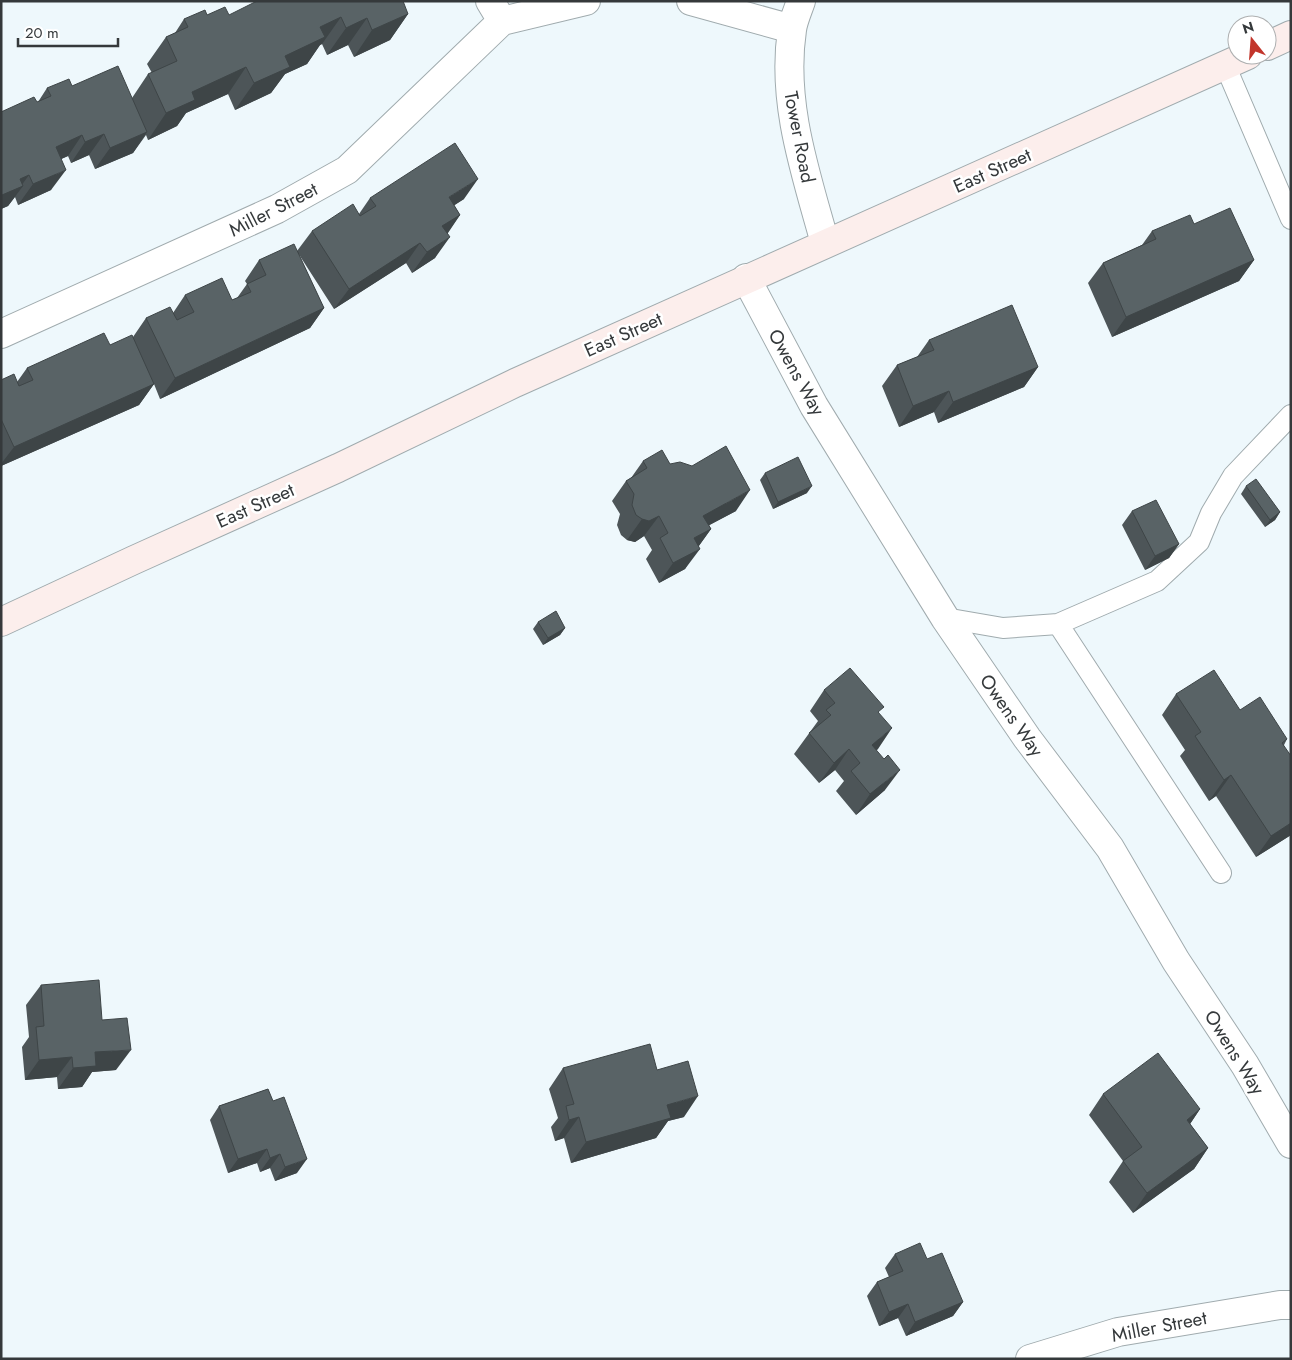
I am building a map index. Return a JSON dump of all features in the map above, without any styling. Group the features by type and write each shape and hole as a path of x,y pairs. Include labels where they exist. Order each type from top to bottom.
{"main road":[{"path":"1277,41 1291,35"},
{"name":"East Street","path":"1,622 338,468 515,383 1227,64"}],"street":[{"name":"Miller Street","path":"1,334 277,209 347,170 496,11 586,1"},
{"path":"691,1 792,29"},
{"name":"Tower Road","path":"802,1 792,29 789,78 794,125 825,243"},
{"name":"Owens Way","path":"746,278 814,406 944,618 1027,738 1110,848 1176,961 1245,1065 1291,1144"},
{"name":"Miller Street","path":"1030,1359 1118,1332 1270,1306 1291,1305"}],"lane":[{"path":"1238,65 1291,219"},
{"path":"944,618 1003,628 1058,624 1157,581 1199,542 1211,513 1233,476 1291,414"},
{"path":"1058,624 1221,873"}],"building":[{"path":"257,1 403,1 408,14 372,30 367,18 346,28 341,17 320,27 325,37 285,56 290,67 254,83 246,67 192,92 195,100 166,113 148,74 177,61 166,37 188,27 184,19 205,10 207,15 225,7 229,15"},
{"path":"118,66 147,132 110,148 104,134 85,142 82,135 56,147 66,170 33,184 29,175 20,179 23,186 2,195 1,112 34,97 37,102 51,96 47,88 69,79 72,86"},
{"path":"455,143 478,179 449,197 460,215 442,226 450,237 427,252 420,243 349,289 312,231 353,204 360,216 376,206 370,198"},
{"path":"1230,208 1254,260 1126,317 1103,263 1156,239 1152,231 1190,215 1194,224"},
{"path":"294,244 324,308 175,378 146,318 170,307 177,320 194,312 185,295 222,278 232,300 251,292 247,284 266,275 259,260"},
{"path":"1012,305 1038,367 953,402 949,391 913,406 897,365 934,350 929,340"},
{"path":"104,333 110,345 132,335 154,384 14,447 1,419 1,380 14,374 19,386 33,380 27,368"},
{"path":"726,446 750,490 703,516 711,529 694,538 700,549 673,563 660,538 668,533 659,516 649,521 636,515 632,505 634,494 626,481 647,468 643,461 662,450 670,464 680,462 692,466"},
{"path":"798,457 812,486 778,502 765,473"},
{"path":"1256,479 1280,512 1270,520 1246,486"},
{"path":"1156,500 1179,544 1155,556 1132,511"},
{"path":"556,611 565,628 548,638 538,622"},
{"path":"850,668 884,707 878,712 892,728 872,745 884,759 888,755 900,770 870,794 851,771 860,763 849,749 834,763 809,733 831,715 826,710 835,703 824,690"},
{"path":"1214,670 1240,710 1260,697 1287,739 1282,743 1291,756 1291,823 1271,836 1231,775 1224,780 1195,736 1201,732 1176,694"},
{"path":"99,980 102,1020 127,1018 131,1050 95,1052 96,1066 73,1068 72,1057 39,1060 36,1027 44,1026 41,985"},
{"path":"650,1044 657,1070 688,1061 698,1096 667,1105 671,1118 586,1142 579,1117 569,1120 566,1106 574,1104 563,1068"},
{"path":"1158,1053 1200,1109 1187,1120 1208,1148 1147,1193 1123,1161 1142,1147 1103,1094"},
{"path":"268,1089 273,1101 284,1097 307,1159 285,1167 280,1154 270,1158 267,1149 238,1159 219,1106"},
{"path":"920,1243 927,1259 942,1253 963,1302 915,1322 908,1304 889,1312 877,1282 903,1271 895,1254"}]}
